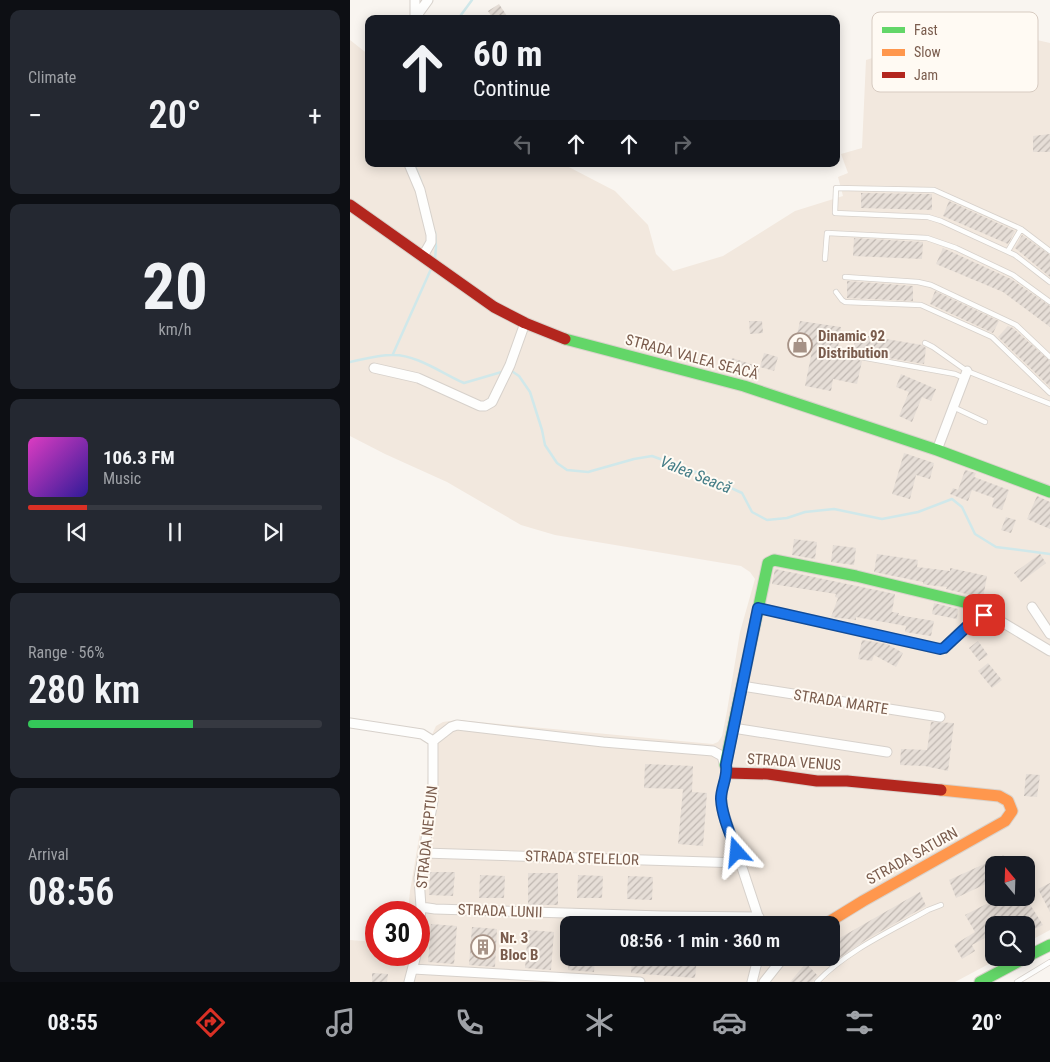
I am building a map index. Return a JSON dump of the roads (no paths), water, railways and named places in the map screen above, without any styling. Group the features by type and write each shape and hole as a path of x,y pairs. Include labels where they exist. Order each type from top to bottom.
{"street":[{"path":"415,0 415,15"},
{"path":"418,15 428,0"},
{"path":"410,167 420,190 431,235 425,258"},
{"name":"STRADA VALEA SEACĂ","path":"350,204 494,307 525,324 571,341 770,394 937,450 1050,492"},
{"path":"374,368 418,378 480,406 484,406 492,402 505,376 525,324"},
{"path":"937,450 966,375"},
{"path":"758,916 721,801 733,728 768,563 774,560 856,576 957,600 984,608 988,615"},
{"path":"1032,607 1050,634"},
{"path":"758,608 940,649 944,648 974,620 988,615 996,617 1050,651"},
{"name":"STRADA MARTE","path":"742,686 940,717"},
{"path":"350,723 417,733 433,741"},
{"name":"STRADA VENUS","path":"433,741 451,727 457,725 604,742 713,751 722,756 726,769 817,781 847,781 999,796 1006,798 1010,802 1012,811"},
{"path":"733,728 888,752"},
{"name":"STRADA NEPTUN","path":"421,901 419,878 433,801 433,741"},
{"name":"STRADA SATURN","path":"839,916 893,883 997,826 1009,818 1012,811"},
{"name":"STRADA STELELOR","path":"424,853 741,863"},
{"name":"STRADA LUNII","path":"430,908 662,916"},
{"path":"1035,952 1050,944"},
{"path":"409,982 414,966"},
{"path":"752,982 756,966"},
{"path":"764,982 777,966"},
{"path":"980,982 1009,966"},
{"path":"413,969 640,982"}],"lane":[{"path":"1050,250 1021,229 934,190 836,188 835,213 928,217 941,221 1008,251 1050,282"},
{"path":"1008,251 1021,229"},
{"path":"825,259 827,233 927,238 956,248 1013,274 1050,302"},
{"path":"845,277 918,282 931,285 1016,325 1050,357"},
{"path":"836,292 845,302 920,305 992,337 1050,393"},
{"path":"925,343 966,375"},
{"path":"855,356 966,375 1050,404"},
{"path":"953,407 985,422"},
{"path":"818,982 830,969 849,956 928,910 941,905"},
{"path":"1017,982 1050,962"}],"waterway":[{"name":"Valea Seacă","path":"461,15 472,0"},
{"name":"Valea Seacă","path":"415,167 421,181"},
{"name":"Valea Seacă","path":"435,232 435,259"},
{"name":"Valea Seacă","path":"393,354 431,269"},
{"name":"Valea Seacă","path":"350,362 371,357 401,356 420,361 464,383 505,371"},
{"name":"Valea Seacă","path":"510,370 519,376 530,392 545,445 557,463 567,470 588,472 652,456 701,474 742,493 752,512 767,520 787,518 805,512 834,509 882,519 918,512 952,499 962,507 975,534 996,547 1050,554"}],"place":[{"name":"Dinamic 92 Distribution","path":"800,345"},
{"name":"Nr. 3 Bloc B","path":"483,947"}]}
